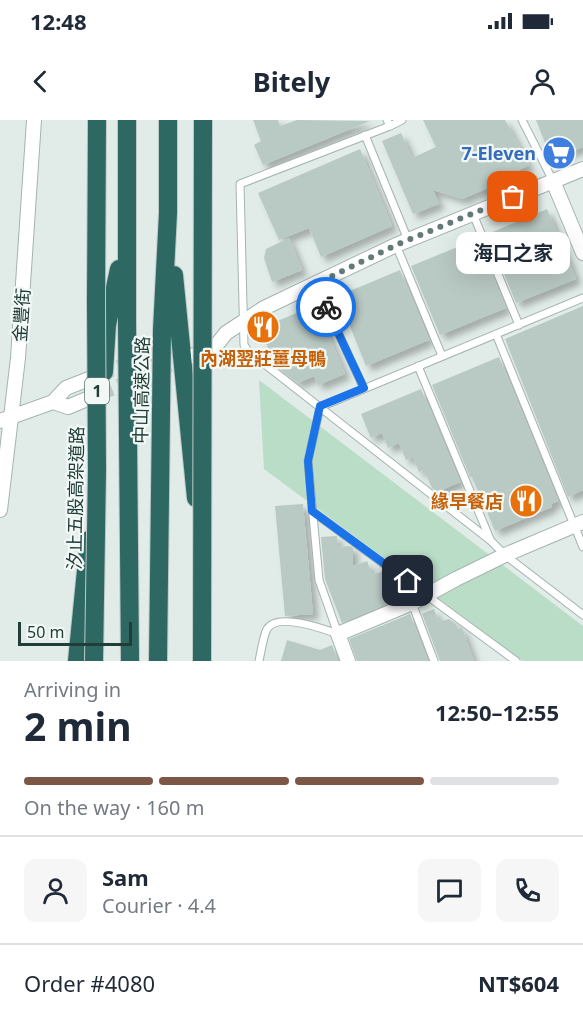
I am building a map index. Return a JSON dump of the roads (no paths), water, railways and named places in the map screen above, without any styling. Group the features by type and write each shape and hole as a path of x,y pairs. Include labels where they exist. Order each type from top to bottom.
{"highway":[{"name":"汐止五股高架道路","path":"94,661 97,470 97,120"},
{"name":"中山高速公路","path":"127,120 130,661"},
{"name":"中山高速公路","path":"158,661 162,330 168,213 168,120"},
{"path":"202,661 203,120"},
{"path":"168,213 212,661"},
{"path":"77,661 107,325 126,238"}],"street":[{"name":"金豐街","path":"0,510 5,419 18,358 34,120"},
{"path":"187,358 215,347 226,333 264,308 402,243 583,169"},
{"path":"553,181 583,253"},
{"path":"187,340 211,331 226,333"},
{"path":"5,419 53,402 66,388 99,375"},
{"path":"53,402 68,407 99,394"},
{"path":"348,661 338,634 412,603 505,555 579,524"}],"lane":[{"path":"402,120 389,123 365,135 240,184 244,345 248,351 583,615"},
{"path":"522,120 553,181"},
{"path":"365,135 442,356"},
{"path":"473,214 519,325"},
{"path":"316,284 364,388"},
{"path":"320,406 583,298"},
{"path":"496,334 579,524 583,547"},
{"path":"418,366 491,542"},
{"path":"320,406 308,461 319,580 338,634"},
{"path":"312,511 516,661"},
{"path":"412,603 434,661"},
{"path":"259,661 268,628 275,622 285,621 320,627 338,634"}],"tunnel":[{"path":"99,375 168,347"},
{"path":"99,394 187,358"}],"place":[{"name":"7-Eleven","path":"559,153"},
{"name":"海口之家","path":"513,197"},
{"name":"內湖翌莊薑母鴨","path":"263,327"},
{"name":"緣早餐店","path":"526,501"}]}
